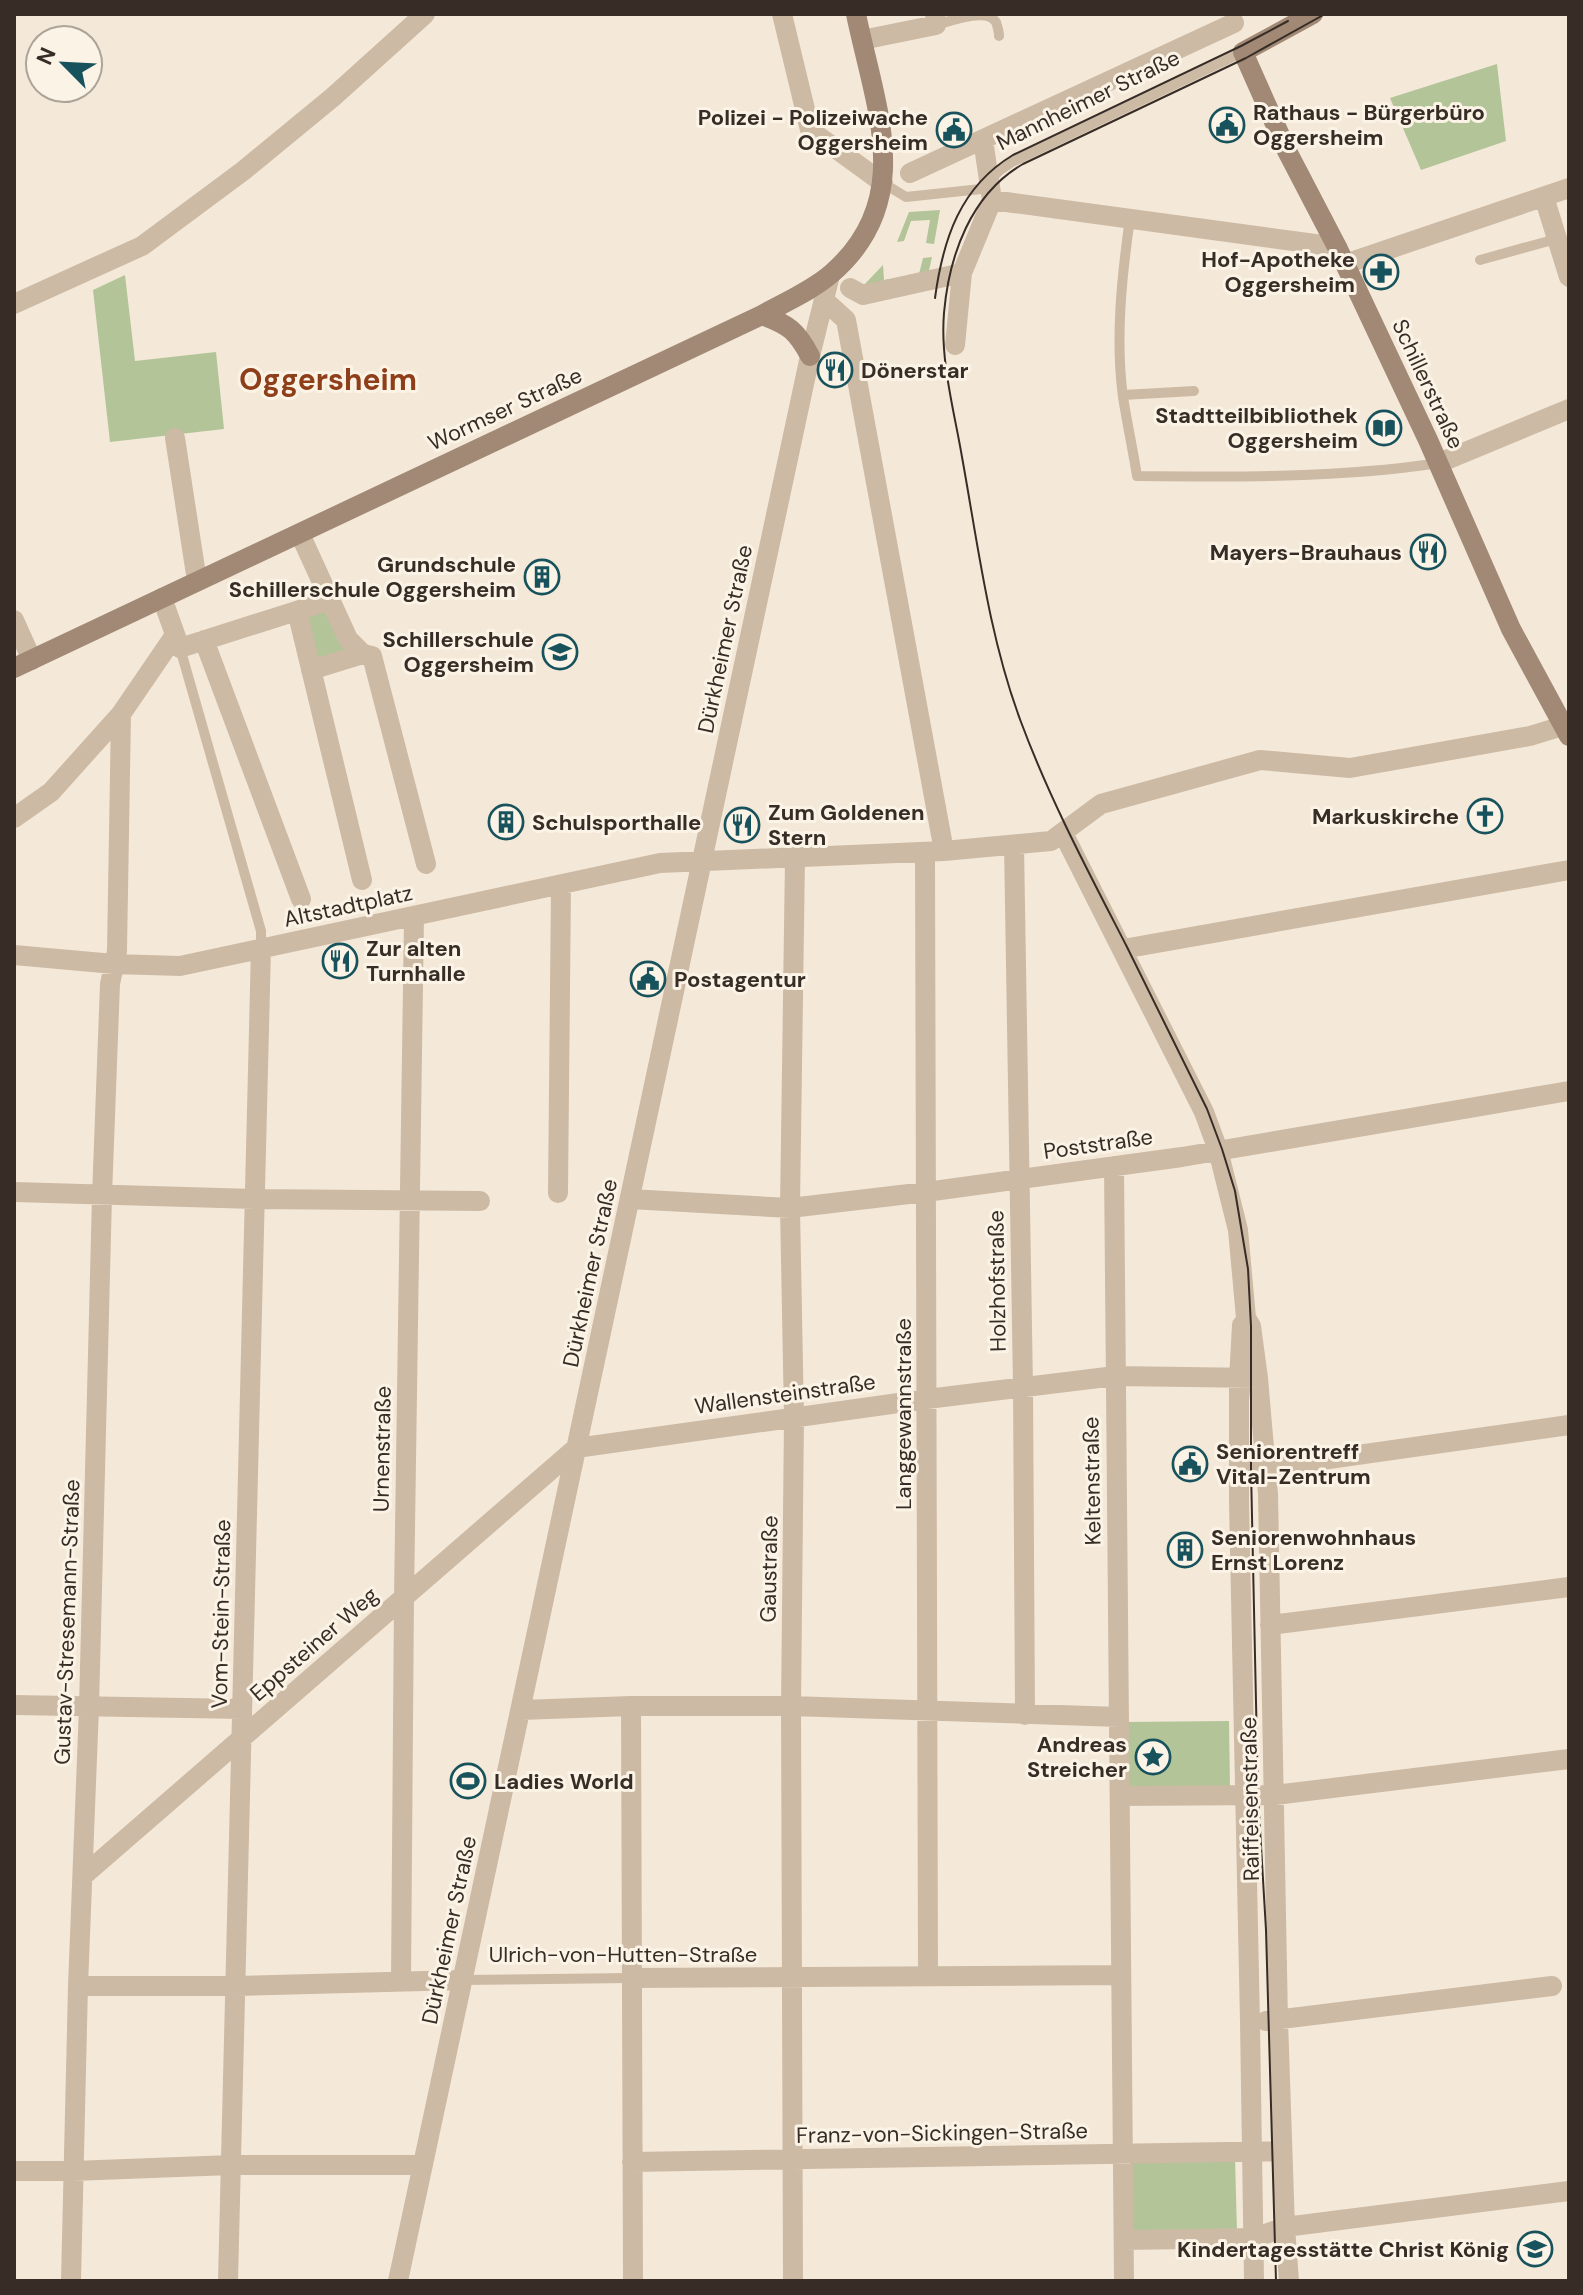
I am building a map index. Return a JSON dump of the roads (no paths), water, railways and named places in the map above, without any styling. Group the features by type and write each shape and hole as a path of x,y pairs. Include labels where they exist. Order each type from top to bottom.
{"street":[{"path":"14,304 142,246 266,152 425,14"},
{"path":"782,14 810,130 883,183"},
{"name":"Wormser Straße","path":"23,664 762,315 830,275 863,238 878,205 885,164 883,136 856,14"},
{"name":"Mannheimer Straße","path":"1243,52 1313,14"},
{"path":"862,40 936,19"},
{"path":"910,173 1233,19 1243,52"},
{"name":"Schillerstraße","path":"1243,52 1287,151 1341,255 1439,463 1511,629 1567,728"},
{"path":"955,345 962,273 991,190 983,140"},
{"path":"991,190 1341,255 1569,188"},
{"path":"1544,197 1569,277"},
{"path":"850,288 863,295 962,273"},
{"name":"Dürkheimer Straße","path":"398,2281 810,356 830,275"},
{"name":"Langgewannstraße","path":"824,300 846,320 934,851 926,1192 928,1976"},
{"path":"762,315 792,328 810,356"},
{"path":"1439,463 1569,409"},
{"path":"175,438 197,581"},
{"path":"300,534 348,639 363,654"},
{"path":"162,598 177,642"},
{"path":"14,818 51,792 121,714 177,642 204,640 331,600"},
{"path":"297,611 362,880"},
{"path":"14,620 23,664"},
{"path":"204,640 301,899"},
{"path":"311,670 363,654 372,656 426,864"},
{"name":"Gustav-Stresemann-Straße","path":"71,2281 102,1196 110,984 117,951 121,714"},
{"path":"1063,833 1101,804 1260,760 1350,768 1567,728"},
{"name":"Altstadtplatz","path":"261,948 660,863 934,851 1051,841 1063,833"},
{"name":"Raiffeisenstraße","path":"1063,833 1204,1112 1218,1150 1238,1230 1246,1318 1241,1326 1266,1468 1278,2020 1289,2281"},
{"name":"Holzhofstraße","path":"1014,845 1025,1715"},
{"name":"Gaustraße","path":"793,2281 791,1706 794,1417 790,1208 795,857"},
{"path":"1123,949 1569,870"},
{"path":"558,1193 561,885"},
{"name":"Urnenstraße","path":"401,1982 414,917"},
{"path":"14,955 180,966 261,948"},
{"name":"Vom-Stein-Straße","path":"228,2281 261,948"},
{"name":"Poststraße","path":"630,1199 790,1208 1114,1166 1569,1091"},
{"name":"Keltenstraße","path":"1114,1166 1124,2281"},
{"path":"14,1192 480,1201"},
{"name":"Wallensteinstraße","path":"576,1448 1115,1376 1249,1378"},
{"name":"Raiffeisenstraße","path":"1249,1378 1239,1471 1254,2281"},
{"path":"1239,1471 1569,1425"},
{"name":"Eppsteiner Weg","path":"83,1876 576,1448"},
{"path":"1270,1625 1569,1587"},
{"path":"14,1705 242,1709"},
{"path":"631,1706 633,2281"},
{"path":"521,1710 791,1706 1119,1717"},
{"path":"1120,1796 1275,1795 1569,1759"},
{"name":"Ulrich-von-Hutten-Straße","path":"631,1978 1121,1975"},
{"name":"Ulrich-von-Hutten-Straße","path":"78,1986 235,1986 463,1980"},
{"path":"1250,2022 1552,1986"},
{"name":"Franz-von-Sickingen-Straße","path":"632,2162 1282,2151"},
{"path":"14,2171 231,2165 423,2165"},
{"path":"1124,2240 1254,2238 1285,2227 1569,2191"}],"lane":[{"path":"936,19 982,14 997,23 999,36"},
{"name":"Mannheimer Straße","path":"883,183 906,197 991,190 1012,162 1243,52"},
{"path":"1130,218 1122,294 1120,355 1123,395 1137,476 1222,477 1395,469 1439,463"},
{"path":"1480,260 1556,239"},
{"path":"1123,395 1194,391"},
{"name":"Altstadtplatz","path":"177,642 261,931 261,948"},
{"name":"Ulrich-von-Hutten-Straße","path":"463,1980 631,1978"}],"tram line":[{"path":"1276,2281 1266,1930 1258,1795 1251,1326 1248,1269 1235,1191 1207,1109 1057,808 1010,690 992,624 979,557 948,385 943,331 947,291 957,248 976,209 1005,177 1023,164 1246,58 1325,14"},
{"path":"935,298 943,255 957,216 967,199 995,168 1013,155 1288,21"}],"place":[{"name":"Rathaus - Bürgerbüro Oggersheim","path":"1227,125"},
{"name":"Polizei - Polizeiwache Oggersheim","path":"954,130"},
{"name":"Hof-Apotheke Oggersheim","path":"1381,272"},
{"name":"Dönerstar","path":"835,370"},
{"name":"Stadtteilbibliothek Oggersheim","path":"1384,428"},
{"name":"Mayers-Brauhaus","path":"1428,552"},
{"name":"Grundschule Schillerschule Oggersheim","path":"542,577"},
{"name":"Schillerschule Oggersheim","path":"560,652"},
{"name":"Markuskirche","path":"1485,816"},
{"name":"Schulsporthalle","path":"506,822"},
{"name":"Zum Goldenen Stern","path":"742,825"},
{"name":"Zur alten Turnhalle","path":"340,961"},
{"name":"Postagentur","path":"648,979"},
{"name":"Seniorentreff Vital-Zentrum","path":"1190,1464"},
{"name":"Seniorenwohnhaus Ernst Lorenz","path":"1185,1550"},
{"name":"Andreas Streicher","path":"1153,1757"},
{"name":"Ladies World","path":"468,1781"},
{"name":"Kindertagesstätte Christ König","path":"1535,2249"}],"district":[{"name":"Oggersheim","path":"328,379"}]}
